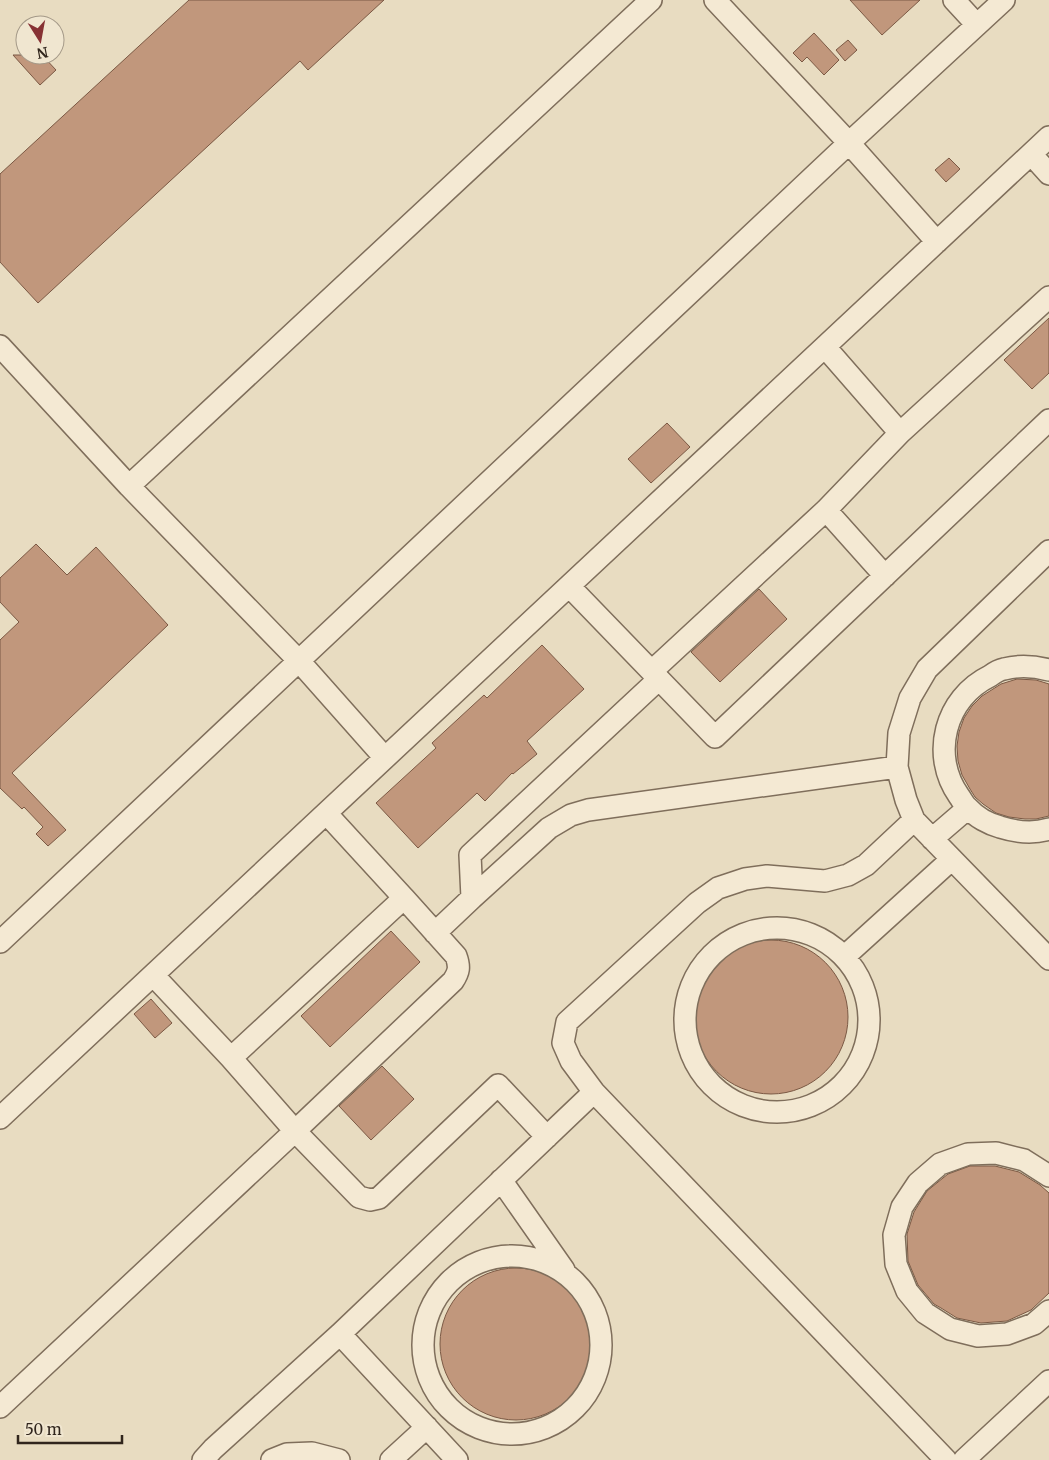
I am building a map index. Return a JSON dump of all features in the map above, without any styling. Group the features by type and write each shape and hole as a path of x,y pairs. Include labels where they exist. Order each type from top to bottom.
{"lane":[{"path":"129,486 651,0"},
{"path":"715,0 849,143 937,242"},
{"path":"954,0 977,25"},
{"path":"0,942 849,143 1004,0"},
{"path":"0,1118 1049,137"},
{"path":"1031,154 1049,174"},
{"path":"472,898 470,855 826,510 900,433 1049,297"},
{"path":"0,346 129,486 300,661 385,758"},
{"path":"825,347 900,433"},
{"path":"569,586 715,737 1049,420"},
{"path":"826,510 884,576"},
{"path":"1049,551 927,668 907,707 899,733 896,767 914,820 1049,959"},
{"path":"1049,670 1032,666 1003,669 978,682 958,702 946,728 944,757 951,785 968,808 989,824 1014,832 1049,829"},
{"path":"435,933 548,828 565,818 588,810 896,767"},
{"path":"932,839 968,808"},
{"path":"0,1407 295,1131 453,981 459,972 456,956 326,813"},
{"path":"914,820 866,865 848,875 825,881 767,876 745,879 718,888 697,903 568,1022 563,1043 571,1061 594,1092 946,1460"},
{"path":"844,957 952,859"},
{"path":"231,1058 404,898"},
{"path":"787,928 815,935 839,951 844,957 857,973 868,1000 869,1029 862,1056 847,1081 824,1099 798,1110 768,1111 740,1104 716,1089 697,1066 687,1039 686,1030 685,1010 693,982 708,958 731,940 758,929 787,928"},
{"path":"153,975 231,1058 295,1131 359,1197 370,1200 378,1198 498,1085 548,1136"},
{"path":"203,1460 340,1334 594,1092"},
{"path":"1049,1176 1024,1160 996,1153 968,1154 940,1164 918,1183 902,1207 894,1235 896,1264 907,1291 925,1313 950,1329 978,1336 1007,1334 1034,1324 1049,1311"},
{"path":"502,1180 566,1274 584,1292 596,1314 601,1338 599,1363 590,1387 576,1407 556,1422 532,1431 504,1433 476,1427 452,1412 434,1390 424,1364 422,1335 430,1308 446,1284 468,1267 495,1257 520,1256 544,1262 566,1274"},
{"path":"340,1334 457,1460"},
{"path":"964,1460 1049,1381"},
{"path":"391,1460 427,1428"},
{"path":"272,1460 287,1454 312,1453 339,1460"}],"building":[{"path":"189,0 384,0 308,70 300,61 38,303 0,262 0,174"},
{"path":"850,0 920,0 882,35"},
{"path":"814,33 839,60 824,75 807,57 802,62 793,53"},
{"path":"848,40 857,50 845,61 836,50"},
{"path":"22,65 51,65 56,70 40,85"},
{"path":"949,158 960,169 946,182 935,170"},
{"path":"1049,318 1049,373 1032,389 1004,360"},
{"path":"667,423 690,447 651,483 628,459"},
{"path":"36,544 67,575 96,547 168,625 12,773 66,830 48,846 36,834 43,827 24,807 22,809 0,788 0,640 19,622 0,602 0,578"},
{"path":"759,589 787,619 720,682 691,652"},
{"path":"542,645 584,689 527,741 537,754 512,773 485,801 477,793 418,848 376,803 436,748 432,743 484,695 487,698"},
{"path":"1017,679 1036,680 1049,684 1049,816 1036,819 1009,817 996,813 983,804 970,789 962,775 958,761 957,746 959,732 964,718 972,706 982,696 1001,684"},
{"path":"391,931 420,962 330,1047 301,1016"},
{"path":"771,940 801,945 826,962 843,987 848,1017 843,1047 826,1072 801,1089 771,1094 741,1089 716,1072 699,1047 694,1017 699,987 716,962 741,945"},
{"path":"151,999 172,1023 155,1038 134,1014"},
{"path":"382,1066 414,1099 371,1140 339,1106"},
{"path":"970,1166 995,1166 1019,1172 1049,1193 1049,1293 1031,1310 1007,1321 981,1323 957,1318 934,1304 918,1285 908,1261 907,1234 914,1212 927,1191 948,1174"},
{"path":"516,1268 545,1274 570,1290 586,1315 592,1344 586,1373 570,1398 545,1414 516,1420 487,1414 462,1398 446,1373 440,1344 446,1315 462,1290 487,1274"}]}
